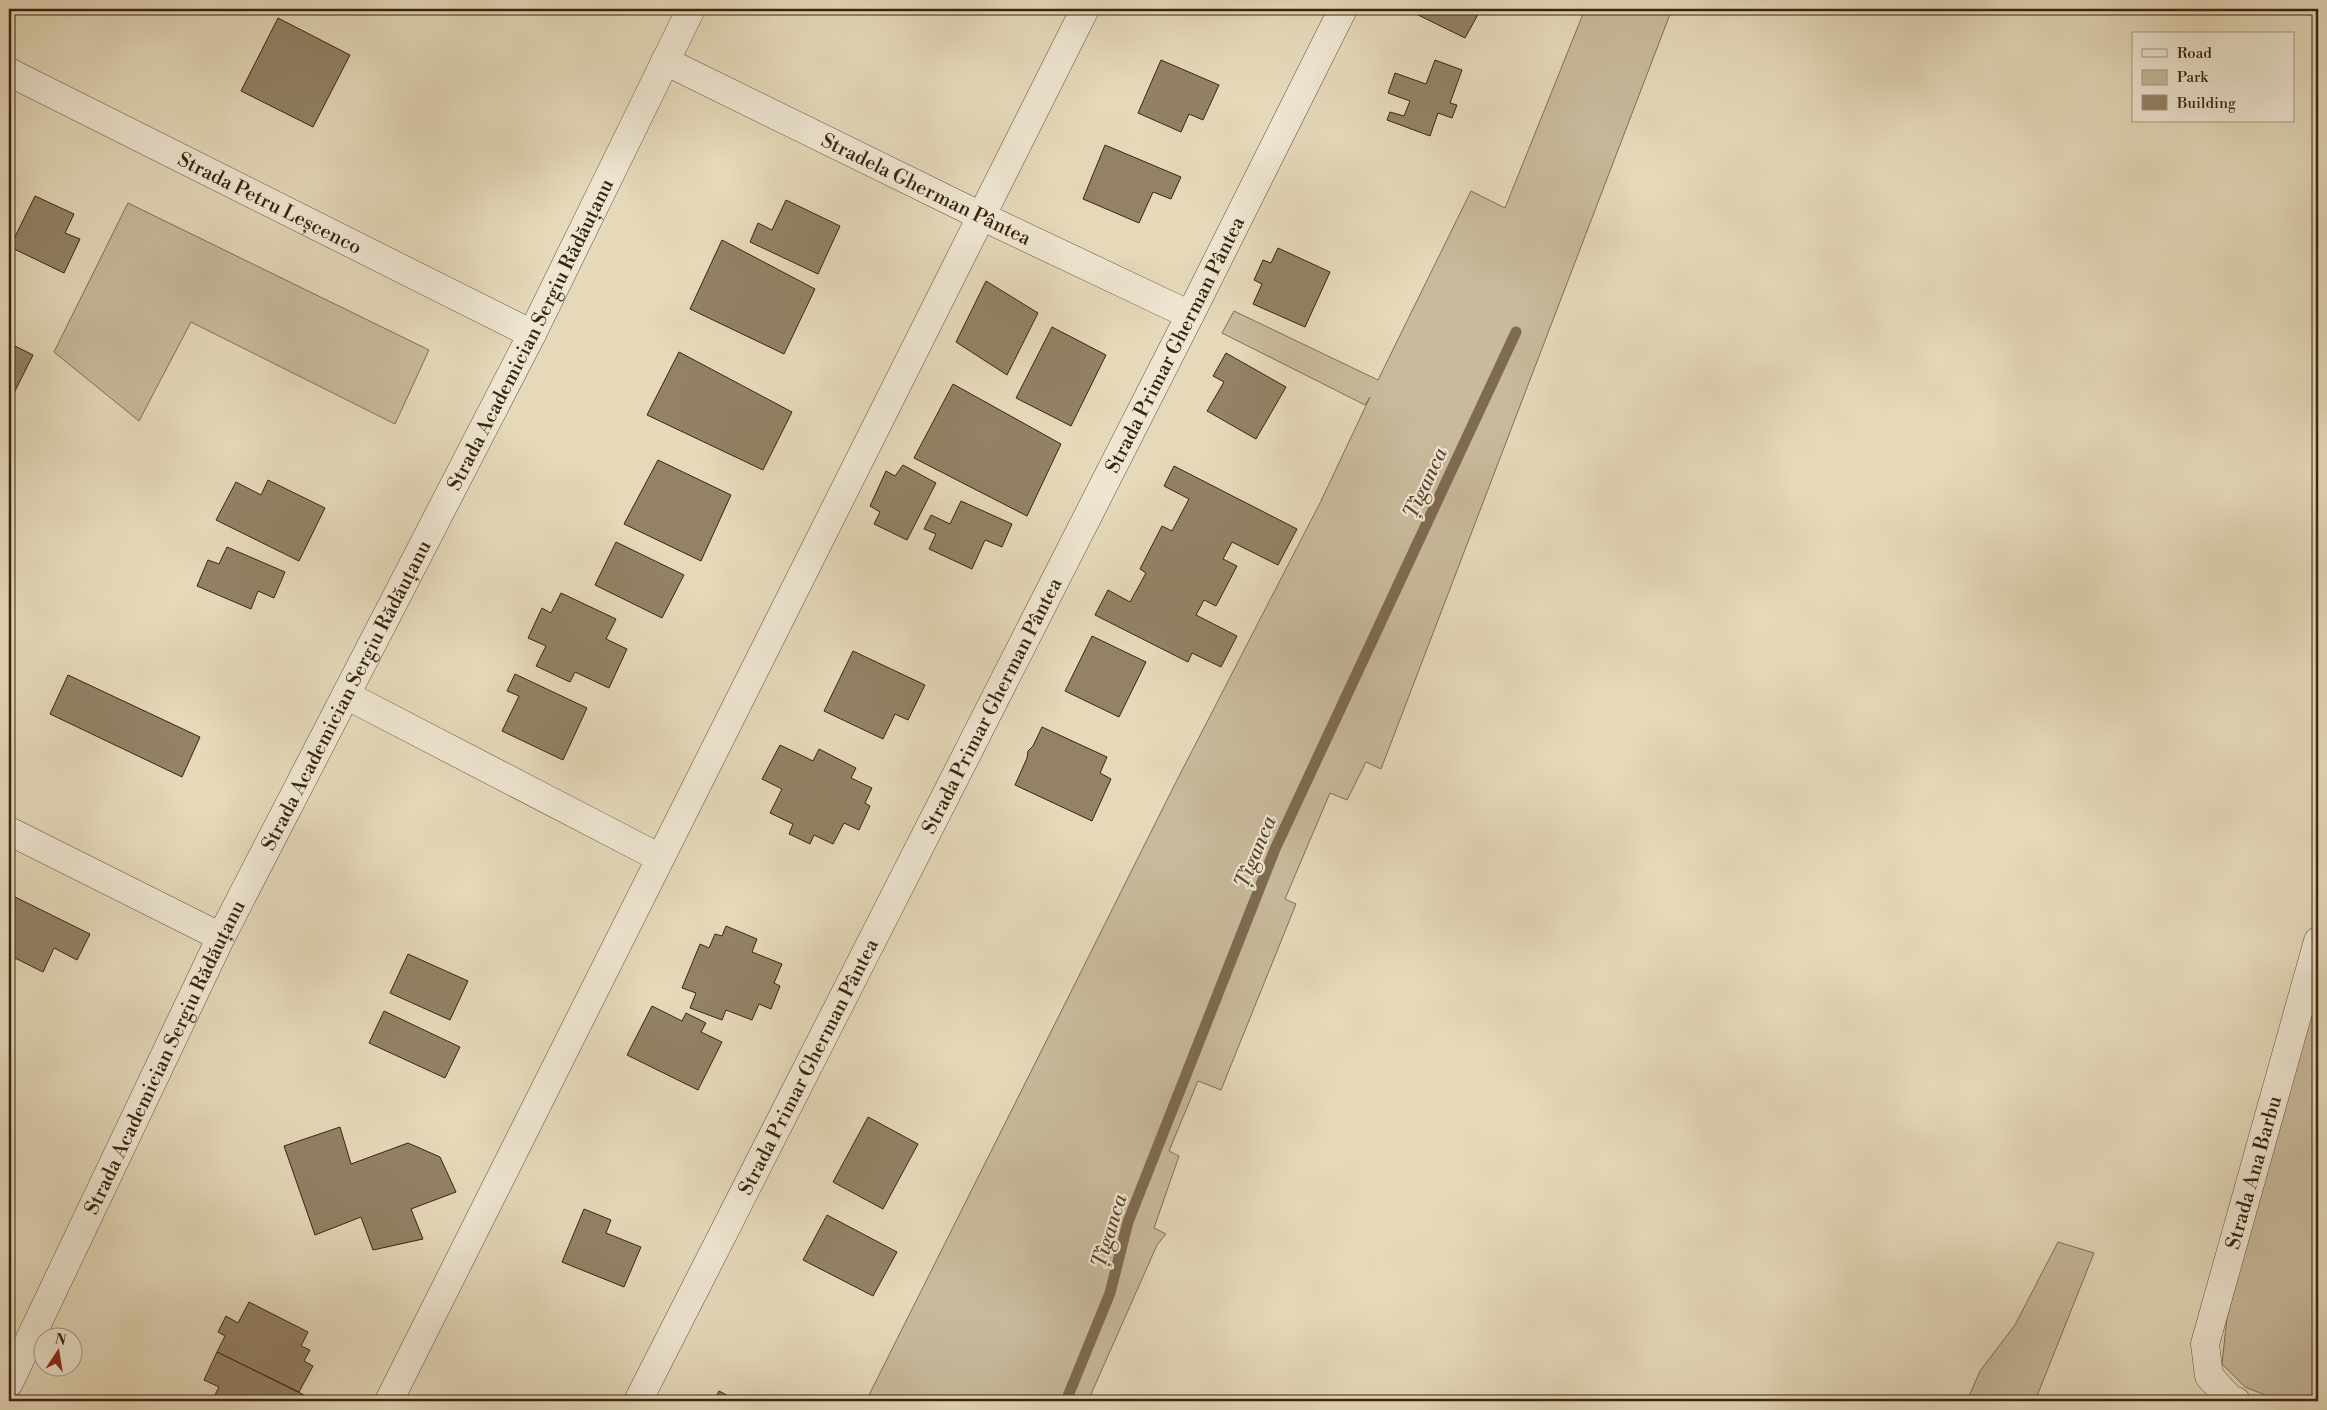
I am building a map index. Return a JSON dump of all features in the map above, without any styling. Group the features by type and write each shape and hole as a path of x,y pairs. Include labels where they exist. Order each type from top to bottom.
{"street":[{"name":"Strada Academician Sergiu Rădăuțanu","path":"9,1383 221,937 532,334 691,9"},
{"path":"389,1401 1086,9"},
{"name":"Strada Primar Gherman Pântea","path":"638,1401 1344,9"},
{"name":"Stradela Gherman Pântea","path":"665,61 981,216 1190,315"},
{"name":"Strada Petru Leșcenco","path":"9,72 532,334"},
{"path":"346,695 660,858"},
{"path":"9,831 221,937"},
{"name":"Strada Ana Barbu","path":"2233,1400 2209,1376 2205,1344 2318,941"}],"green space":[{"path":"1585,9 1672,9 1381,769 1366,762 1347,800 1330,793 1285,899 1296,904 1221,1090 1198,1081 1169,1151 1179,1156 1154,1228 1166,1234 1157,1245 1088,1401 866,1401 1176,782 1321,501 1370,397 1365,405 1222,333 1234,311 1378,380 1471,191 1505,208"},
{"path":"128,203 429,350 395,424 191,322 139,421 54,352"},
{"path":"2318,989 2318,1401 2280,1401 2245,1387 2222,1364 2229,1298"},
{"path":"2058,1242 2094,1253 2035,1401 1967,1401 1980,1371 2015,1325"}],"building":[{"path":"1406,9 1481,9 1465,38"},
{"path":"278,18 350,55 313,127 241,91"},
{"path":"1161,60 1219,85 1203,120 1189,114 1181,132 1138,113"},
{"path":"1435,60 1462,70 1450,103 1457,105 1452,118 1438,113 1430,136 1387,120 1390,112 1404,116 1410,101 1388,93 1395,73 1426,84"},
{"path":"1105,145 1181,177 1171,199 1153,192 1139,223 1083,199"},
{"path":"35,196 74,214 65,233 80,239 64,273 10,247"},
{"path":"786,200 840,226 818,274 750,242 758,223 772,230"},
{"path":"722,240 815,289 784,354 690,309"},
{"path":"1278,248 1330,272 1305,327 1253,304 1262,284 1254,280 1263,260 1271,263"},
{"path":"986,281 1038,313 1007,375 956,342"},
{"path":"1052,327 1106,355 1071,426 1016,398"},
{"path":"9,343 33,355 9,403"},
{"path":"679,352 792,412 763,470 647,415"},
{"path":"1226,353 1286,387 1256,439 1207,411 1224,382 1213,376"},
{"path":"953,384 1061,444 1027,516 914,458"},
{"path":"658,460 731,495 701,561 624,524"},
{"path":"903,465 936,483 907,540 874,524 880,512 870,506 886,471 895,476"},
{"path":"1174,466 1297,529 1278,565 1232,542 1223,559 1237,566 1216,606 1204,600 1196,615 1237,636 1221,667 1192,653 1188,662 1095,615 1108,590 1130,602 1146,573 1140,569 1162,526 1172,531 1189,499 1164,486"},
{"path":"268,480 325,508 299,561 216,520 236,482 261,495"},
{"path":"961,501 1012,524 1002,547 985,540 972,569 929,549 936,534 924,529 931,515 950,524"},
{"path":"616,542 684,575 662,618 595,585"},
{"path":"227,547 285,572 274,598 258,591 251,609 197,586 208,560 219,564"},
{"path":"561,593 616,619 606,639 627,649 609,688 575,672 570,682 536,666 546,646 528,638 542,608 551,613"},
{"path":"1092,636 1146,662 1119,717 1065,691"},
{"path":"853,651 925,685 908,720 895,714 883,739 824,711"},
{"path":"515,674 587,708 563,760 502,731 519,696 507,691"},
{"path":"68,675 200,737 182,777 50,714"},
{"path":"1042,727 1107,757 1100,773 1111,779 1092,821 1015,785 1027,758 1028,751 1033,746"},
{"path":"780,745 813,761 819,749 856,768 851,778 872,788 865,803 870,806 859,830 844,823 833,844 814,835 810,844 789,834 793,824 770,813 782,789 762,779"},
{"path":"9,894 90,934 77,960 54,948 43,972 9,955"},
{"path":"726,926 757,939 752,952 782,964 774,983 780,986 771,1009 759,1004 752,1020 726,1010 722,1020 690,1008 696,993 682,988 700,944 709,948 715,934 722,936"},
{"path":"408,954 468,981 450,1020 390,993"},
{"path":"652,1006 682,1021 686,1013 706,1023 701,1032 722,1042 698,1090 627,1055"},
{"path":"384,1011 460,1047 445,1078 369,1043"},
{"path":"868,1117 918,1144 883,1209 833,1182"},
{"path":"340,1127 351,1164 408,1143 440,1157 456,1192 411,1209 423,1239 373,1250 361,1217 315,1235 284,1146"},
{"path":"584,1209 611,1220 606,1233 641,1247 624,1287 562,1262"},
{"path":"827,1215 897,1252 873,1296 803,1260"},
{"path":"249,1302 308,1332 301,1346 310,1350 304,1361 313,1366 299,1392 217,1352 225,1336 218,1332 226,1316 238,1323"},
{"path":"217,1352 308,1397 306,1401 212,1401 219,1387 204,1380"},
{"path":"719,1391 738,1401 714,1401"}],"waterway":[{"name":"Țîganca","path":"1066,1401 1110,1293 1128,1222 1275,849 1516,332"}]}
